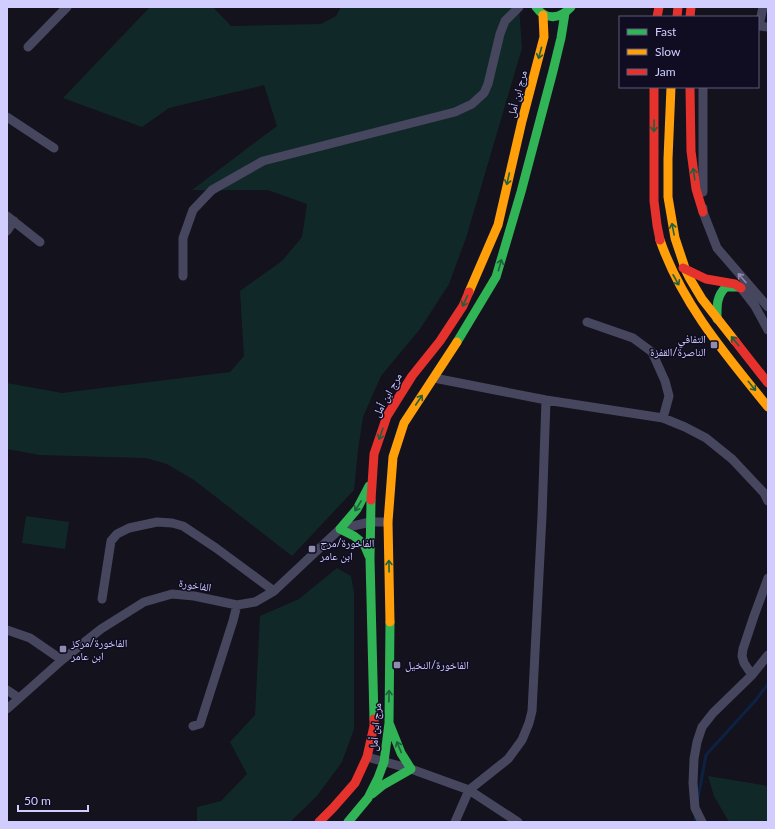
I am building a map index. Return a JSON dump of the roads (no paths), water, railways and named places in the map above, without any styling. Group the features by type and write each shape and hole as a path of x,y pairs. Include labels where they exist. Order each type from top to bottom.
{"main road":[{"path":"536,7 537,10 543,15 556,18 568,10"},
{"name":"مرج ابن أمل","path":"348,822 368,798 378,778 384,762 389,723 390,654 388,522 393,457 404,423 470,322 496,277 521,192 568,10"},
{"name":"مرج ابن أمل","path":"319,822 355,783 367,757 374,726 370,522 374,454 387,416 412,376 440,341 463,306 498,225 522,121 544,37 543,15"},
{"path":"654,88 655,203 656,222 662,246 673,274 707,330 768,406"},
{"path":"671,88 668,197 675,238 686,271 702,299 768,383"},
{"path":"690,88 691,151 696,189 703,212"},
{"path":"662,246 678,265 686,271 706,279 735,284 741,288"},
{"path":"717,319 716,303 722,290 726,287 741,288"},
{"path":"370,559 364,544 354,536 340,529 357,509 372,481"},
{"path":"368,798 383,785 411,769 401,752 389,723"}],"street":[{"path":"28,47 67,7"},
{"path":"183,276 183,238 193,210 212,190 263,161 455,112 472,104 484,93 488,84 500,34 505,21 519,7"},
{"path":"762,26 763,7"},
{"path":"703,88 703,212 717,248 768,307"},
{"path":"7,117 54,148"},
{"path":"7,231 11,218 40,242"},
{"path":"741,288 755,306 768,330"},
{"path":"587,322 633,338 652,352 665,381 669,396 663,418"},
{"path":"434,378 546,400 663,418 706,438 732,459 764,494 768,501"},
{"path":"455,822 469,790 508,759 522,740 532,711 542,516 546,400"},
{"path":"102,599 111,541 116,534 129,528 156,522 172,523 183,526 216,548 274,591"},
{"path":"340,529 370,522 388,522"},
{"name":"الفاخورة","path":"7,709 62,660 102,629 144,602 172,594 194,596 237,605 255,602 274,591 340,529"},
{"path":"752,675 744,663 742,656 743,649 768,578"},
{"path":"193,726 200,724 237,605"},
{"path":"7,630 30,638 62,660"},
{"path":"702,822 695,808 693,783 694,759 697,742 702,727 713,713 752,675 768,655"},
{"path":"7,690 19,698"},
{"path":"367,757 411,769 469,790 518,822"}],"waterway":[{"path":"698,798 706,755 755,701 768,684"},
{"path":"696,814 696,822"}],"place":[{"name":"التفافي الناصرة/القفزة","path":"714,345"},
{"name":"الفاخورة/مرج ابن عامر","path":"312,549"},
{"name":"الفاخورة/مركز ابن عامر","path":"63,649"},
{"name":"الفاخورة/النخيل","path":"397,665"}]}
